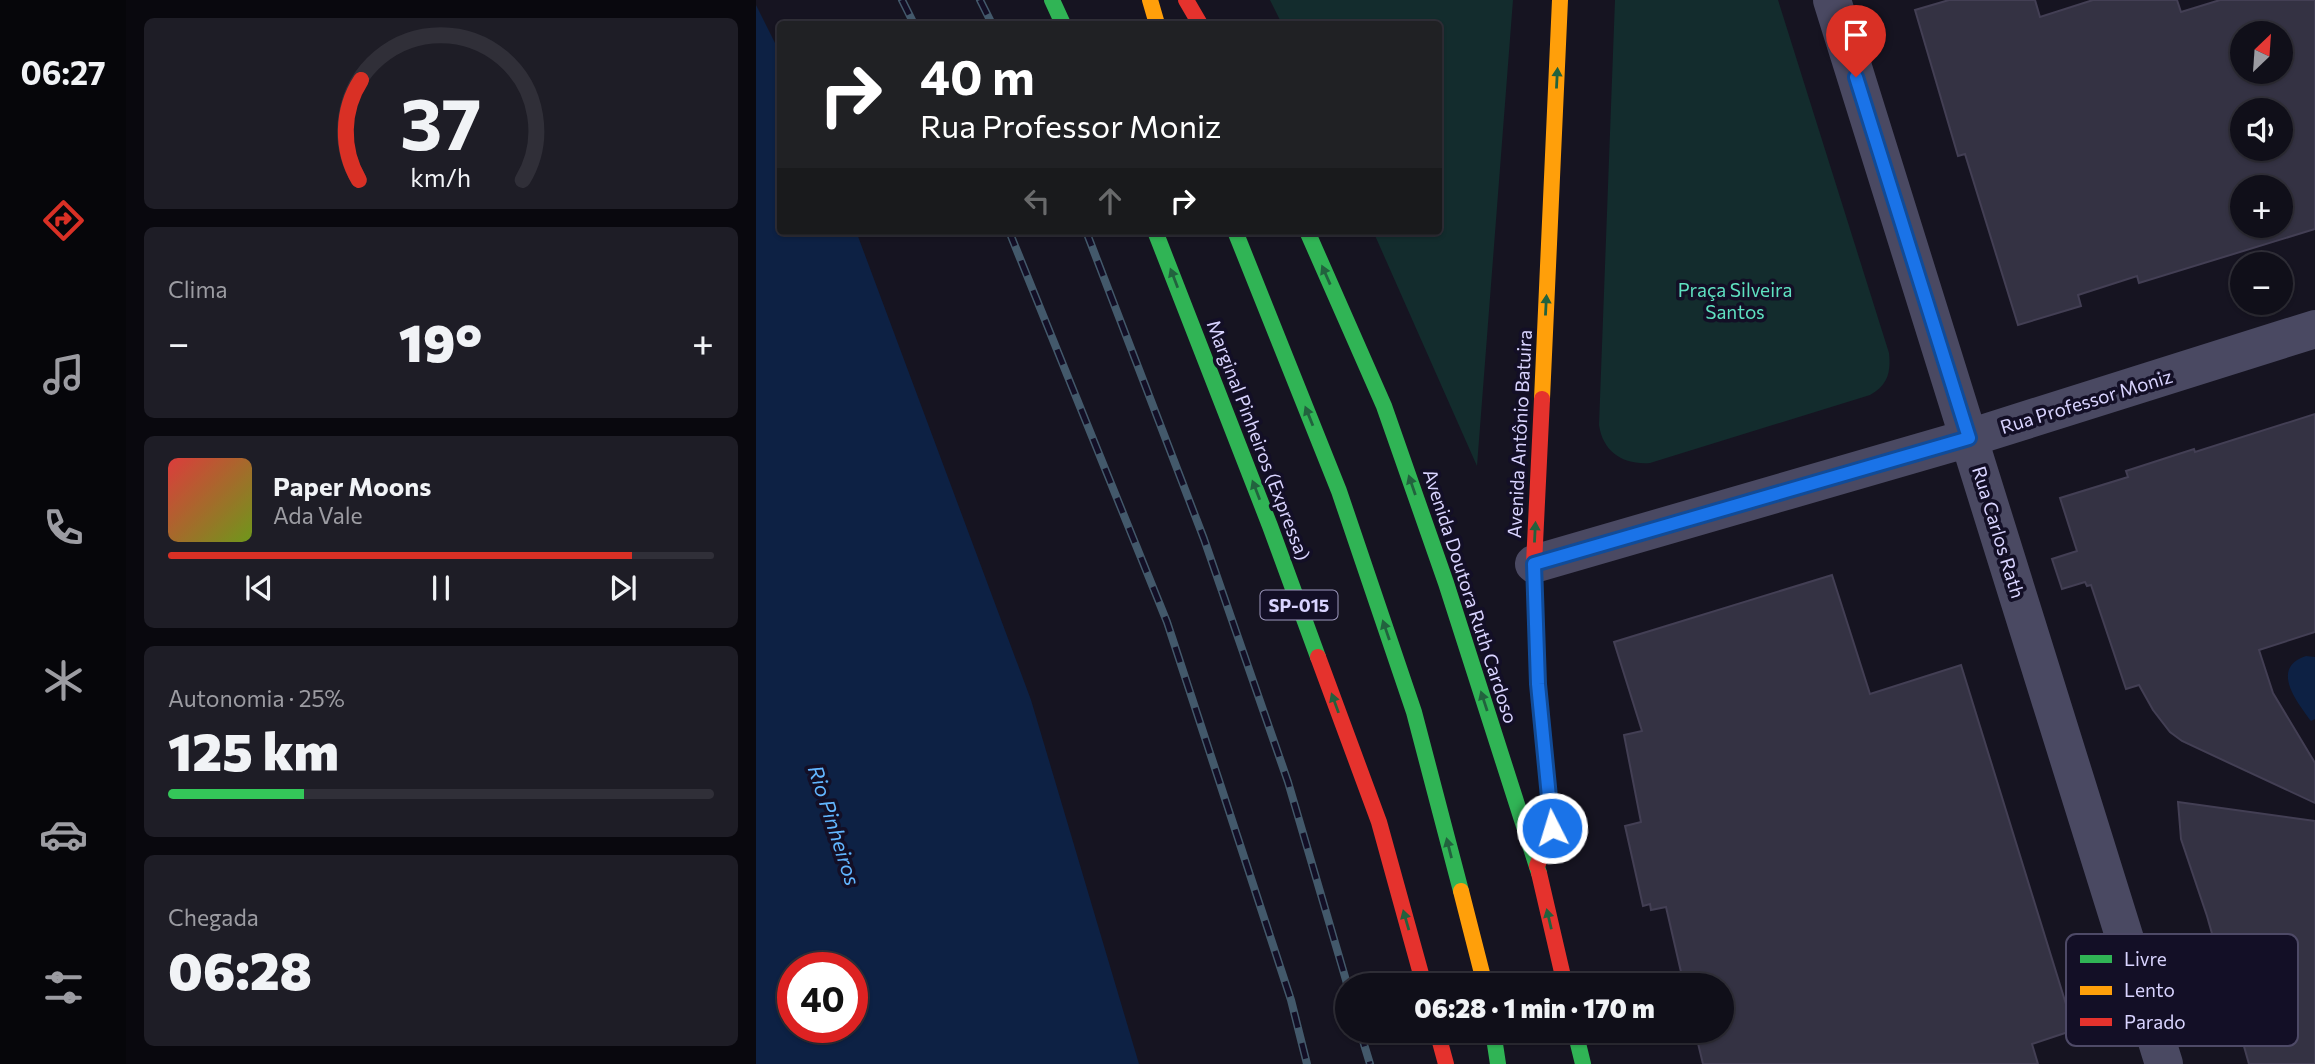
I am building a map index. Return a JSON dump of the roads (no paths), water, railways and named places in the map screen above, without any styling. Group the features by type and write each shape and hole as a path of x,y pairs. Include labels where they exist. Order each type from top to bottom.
{"main road":[{"path":"1052,0 1062,21"},
{"path":"1150,0 1156,21"},
{"path":"1186,0 1198,21"},
{"name":"Avenida Antônio Batuira","path":"1537,866 1552,828 1538,684 1534,564 1560,0"},
{"name":"Marginal Pinheiros (Expressa)","path":"1157,235 1270,526 1378,822 1421,973"},
{"path":"1237,235 1339,491 1414,712 1482,973"},
{"name":"Avenida Doutora Ruth Cardoso","path":"1309,235 1384,406 1446,583 1537,866 1562,973"},
{"path":"1440,1043 1446,1064"},
{"path":"1495,1043 1499,1064"},
{"path":"1579,1043 1583,1064"}],"street":[{"name":"Rua Carlos Rath","path":"1832,0 2124,934"},
{"name":"Rua Professor Moniz","path":"1534,564 1969,438 2315,329"},
{"name":"Rua Carlos Rath","path":"2158,1046 2164,1064"}],"water":[{"name":"Rio Pinheiros","path":"756,5 777,47 777,235 857,235 1031,700 1139,1064 756,1064"},
{"path":"2306,656 2315,657 2315,719 2311,721 2294,696 2288,677 2289,669 2295,662"}],"railway":[{"path":"902,0 912,21"},
{"path":"980,0 990,21"},
{"path":"1011,235 1167,622 1291,1000 1307,1064"},
{"path":"1088,235 1204,539 1288,782 1344,973"},
{"path":"1364,1043 1370,1064"}],"park label":[{"name":"Praça Silveira Santos","path":"1735,300"}]}
